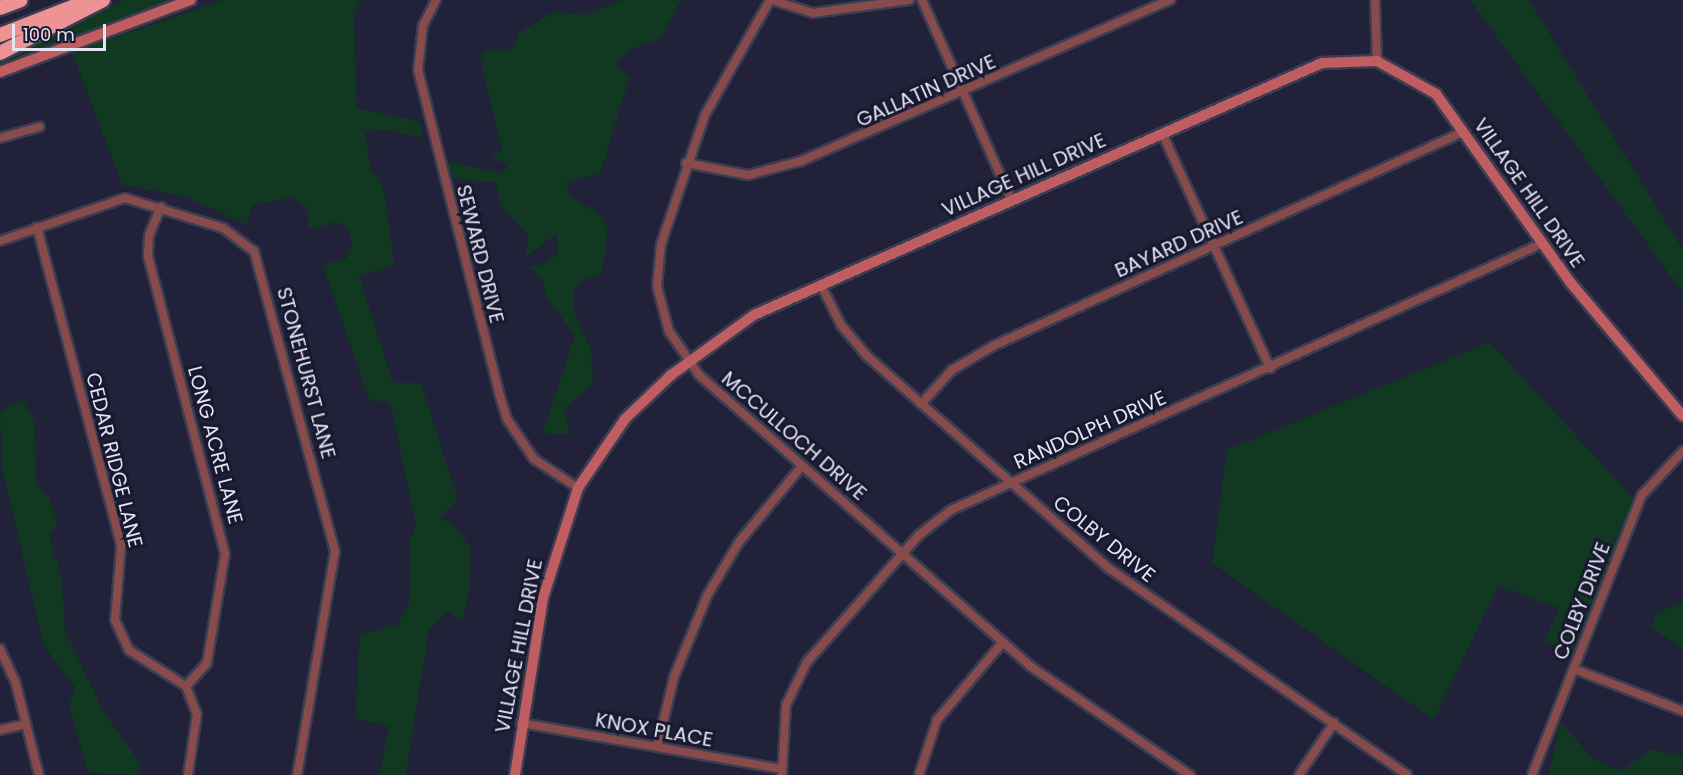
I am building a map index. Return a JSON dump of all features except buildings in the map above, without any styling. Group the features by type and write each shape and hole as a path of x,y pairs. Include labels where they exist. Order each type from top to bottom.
{"highway":[{"path":"0,8 21,0"},
{"path":"0,35 90,0"},
{"path":"0,53 103,0"}],"street":[{"path":"0,72 191,0"},
{"name":"SEWARD DRIVE","path":"436,0 417,48 420,82 499,393 507,419 534,459 578,488"},
{"path":"771,0 813,13 909,0"},
{"name":"MCCULLOCH DRIVE","path":"771,0 705,115 686,163 661,244 657,286 669,331 688,360 801,467 904,553 1003,642 1190,775"},
{"path":"922,0 1012,201"},
{"name":"GALLATIN DRIVE","path":"686,163 748,175 832,150 1170,0"},
{"path":"1375,0 1377,61"},
{"name":"VILLAGE HILL DRIVE","path":"515,775 521,723 543,598 578,488 625,420 688,360 730,328 821,285 1306,69 1377,61 1436,94 1541,244 1683,416"},
{"path":"0,138 39,127"},
{"name":"BAYARD DRIVE","path":"921,404 944,378 977,355 1463,132"},
{"path":"1162,133 1270,368"},
{"name":"STONEHURST LANE","path":"0,241 110,200 141,200 236,234 254,251 331,531 334,551 297,775"},
{"name":"LONG ACRE LANE","path":"161,207 149,235 148,256 225,554 207,663 186,686"},
{"name":"CEDAR RIDGE LANE","path":"37,227 121,546 115,620 119,635 143,661 186,686"},
{"name":"RANDOLPH DRIVE","path":"781,772 781,729 794,683 904,553 951,510 1541,244"},
{"name":"COLBY DRIVE","path":"821,285 852,340 921,404 1110,569 1407,775"},
{"name":"COLBY DRIVE","path":"1532,775 1642,495 1683,451"},
{"path":"657,747 674,678 707,596 739,542 801,467"},
{"path":"919,775 937,720 1003,642"},
{"path":"0,649 26,724 39,775"},
{"path":"1574,669 1683,711"},
{"path":"186,686 197,729 188,775"},
{"name":"KNOX PLACE","path":"521,723 781,772"},
{"path":"1299,775 1334,723"},
{"path":"0,730 26,724"}],"green space":[{"path":"124,0 171,0 0,67 0,58"},
{"path":"223,0 361,0 354,16 357,108 421,122 423,138 384,129 365,132 371,172 378,176 386,200 394,265 359,276 393,383 421,383 458,500 440,518 456,527 471,549 470,585 463,621 448,612 429,629 406,775 379,775 389,727 355,718 360,634 398,625 409,602 410,541 416,524 390,402 369,400 323,265 346,259 352,243 347,226 336,222 309,230 307,209 292,197 252,206 247,225 184,196 122,185 72,52"},
{"path":"622,0 681,0 660,39 631,49 616,62 629,79 600,174 567,182 569,196 600,214 608,230 602,274 581,281 573,293 574,311 591,350 593,383 564,410 570,434 543,433 575,335 546,297 542,279 528,266 543,265 558,253 557,233 526,257 528,235 500,205 496,183 453,178 447,161 503,173 508,164 491,158 502,151 480,57 489,49 513,49 520,32 553,12 585,15"},
{"path":"1470,0 1529,0 1683,250 1683,293"},
{"path":"1490,342 1634,499 1575,653 1545,641 1559,608 1498,586 1434,720 1212,563 1227,450"},
{"path":"23,400 35,423 36,484 49,498 58,524 49,535 62,579 65,630 102,709 141,764 136,775 88,772 69,706 75,687 44,646 2,468 0,411"},
{"path":"1683,602 1683,648 1651,628 1654,614"},
{"path":"1560,722 1594,759 1620,771 1652,749 1683,757 1681,775 1549,775"}]}
